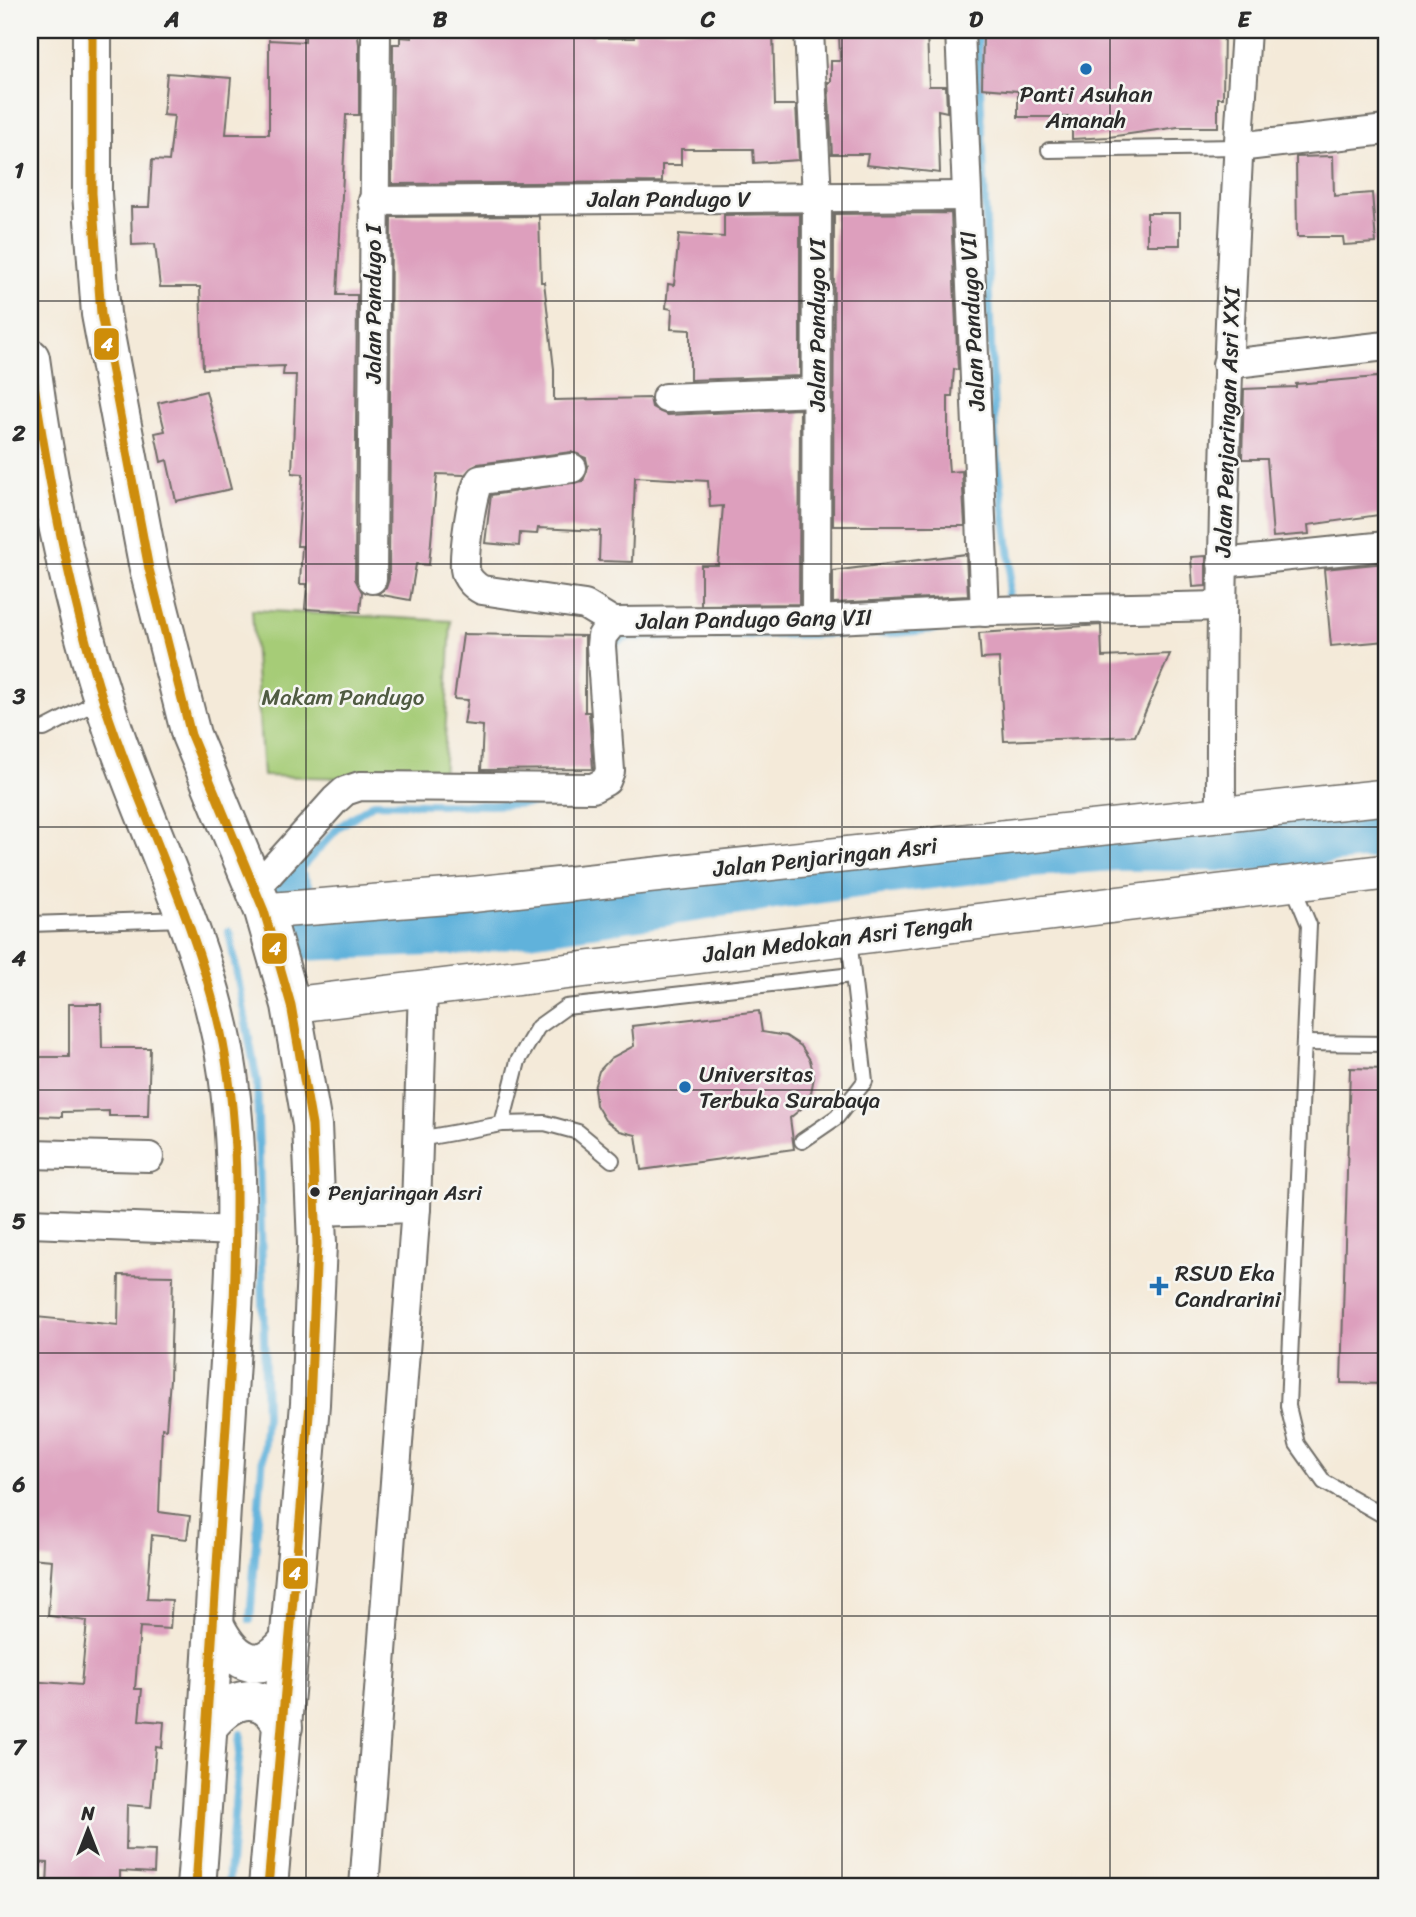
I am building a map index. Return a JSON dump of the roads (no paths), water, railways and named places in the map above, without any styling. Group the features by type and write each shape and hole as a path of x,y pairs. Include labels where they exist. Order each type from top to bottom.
{"main road":[{"path":"92,30 92,193 99,287 125,448 149,569 191,735 280,904 290,1004 312,1125 315,1211 310,1404 268,1887"},
{"path":"30,358 41,510 71,587 103,699 186,919 215,1008 228,1072 235,1144 237,1231 209,1725 196,1887"},
{"path":"214,1625 229,1651 240,1660 254,1663 268,1660 279,1653 288,1642"},
{"path":"209,1725 228,1706 240,1700 254,1700 267,1705 277,1714 283,1727"}],"street":[{"name":"Jalan Pandugo I","path":"372,579 376,30"},
{"name":"Jalan Pandugo VI","path":"809,30 817,198 816,620"},
{"name":"Jalan Pandugo VII","path":"960,30 966,196 997,611"},
{"name":"Jalan Penjaringan Asri XXI","path":"1221,815 1221,606 1227,365 1246,30"},
{"path":"1238,147 1386,130"},
{"name":"Jalan Pandugo V","path":"373,201 966,196"},
{"path":"1227,365 1386,346"},
{"path":"666,398 816,392"},
{"path":"572,468 480,480 473,495 465,570 474,585 482,590 585,605 613,622"},
{"path":"1222,564 1386,546"},
{"path":"997,611 1221,606"},
{"name":"Jalan Pandugo Gang VII","path":"280,904 335,800 345,791 360,786 593,788 606,781 610,771 601,646 602,636 613,622 816,620 997,611"},
{"name":"Jalan Penjaringan Asri","path":"280,904 467,895 1386,797"},
{"name":"Jalan Medokan Asri Tengah","path":"290,1004 1386,872"},
{"path":"364,1887 416,1208 424,988"},
{"path":"30,1154 149,1157"},
{"path":"315,1211 416,1208"},
{"path":"30,1223 237,1231"}],"lane":[{"path":"1049,150 1238,147"},
{"path":"30,728 44,729 103,699"},
{"path":"1291,883 1309,925 1288,1406 1297,1444 1324,1482 1386,1517"},
{"path":"30,924 186,919"},
{"path":"802,1141 836,1117 865,1081 849,936"},
{"path":"502,1124 518,1062 538,1027 566,1007 852,975"},
{"path":"1304,1043 1386,1044"},
{"path":"419,1139 502,1124 545,1123 578,1132 612,1160"}],"waterway":[{"path":"978,40 995,438 1011,566 1007,606"},
{"path":"613,652 615,643 629,637 897,633 968,625"},
{"path":"285,885 339,827 374,803 490,805 580,801"},
{"path":"285,885 311,936 470,930 860,873 1037,852 1119,846 1253,847 1386,833"},
{"path":"229,931 257,1081 266,1415 250,1620"},
{"path":"228,1887 241,1734"}],"place":[{"name":"Panti Asuhan Amanah","path":"1086,69"},
{"name":"Universitas Terbuka Surabaya","path":"685,1087"},
{"name":"Penjaringan Asri","path":"315,1192"},
{"name":"RSUD Eka Candrarini","path":"1159,1286"}],"park label":[{"name":"Makam Pandugo","path":"343,697"}]}
